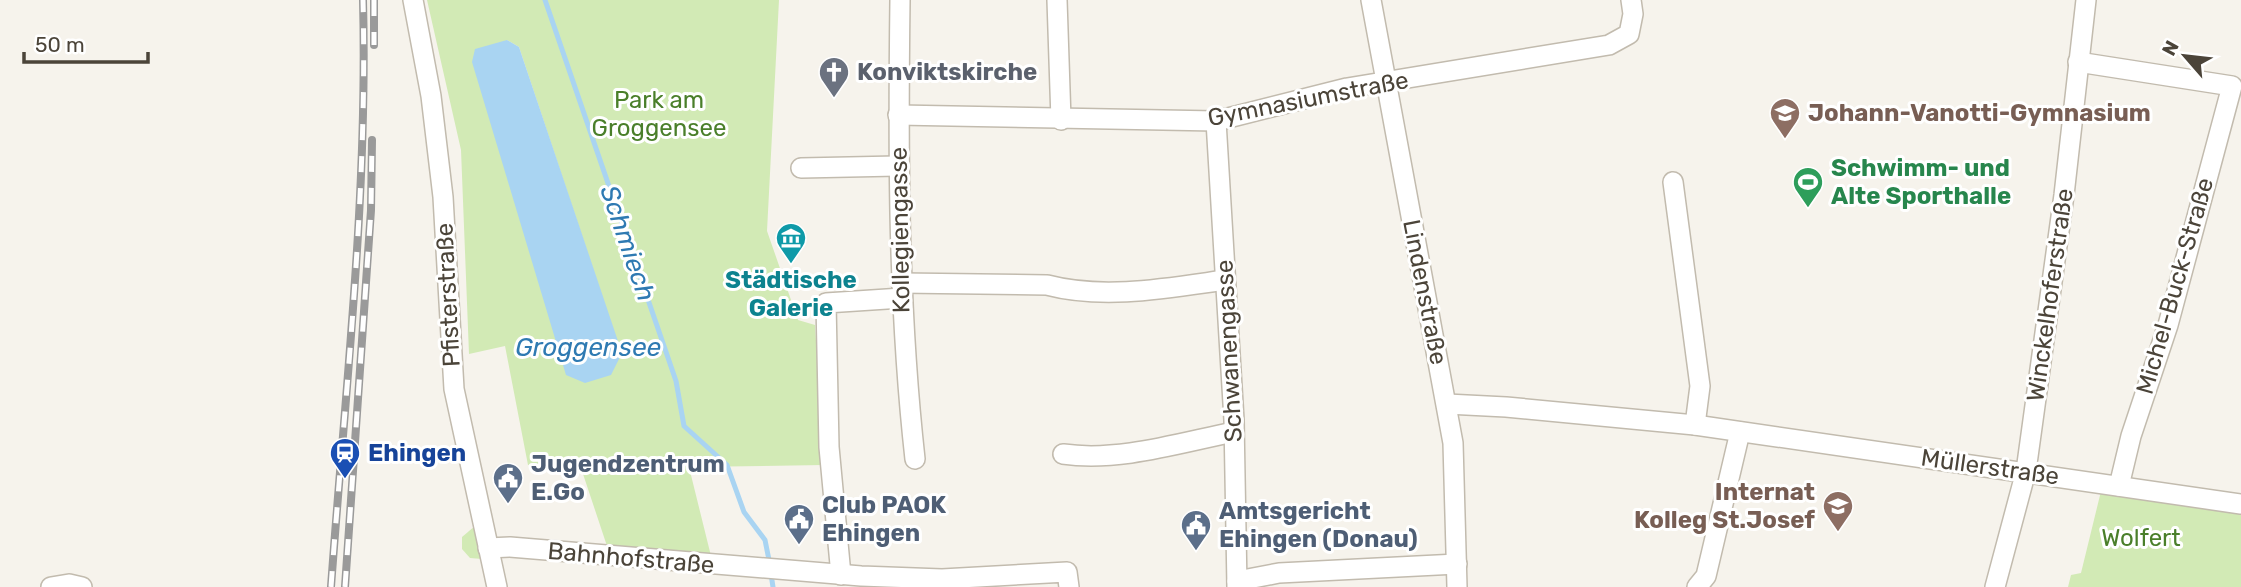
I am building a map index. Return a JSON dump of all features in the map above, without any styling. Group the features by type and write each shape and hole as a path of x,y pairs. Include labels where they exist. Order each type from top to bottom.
{"street":[{"name":"Pfisterstraße","path":"413,0 431,96 443,197 454,389 497,587"},
{"name":"Kollegiengasse","path":"900,0 897,166 901,291 904,357 915,459"},
{"path":"1058,0 1061,120"},
{"name":"Lindenstraße","path":"1371,0 1447,404 1457,495 1457,587"},
{"name":"Gymnasiumstraße","path":"898,115 1216,121 1297,98 1609,45 1629,34 1632,0"},
{"name":"Winckelhoferstraße","path":"1995,587 2026,471 2064,195 2086,0"},
{"name":"Michel-Buck-Straße","path":"2078,62 2236,87 2168,326 2131,436 2119,486"},
{"name":"Schwanengasse","path":"1216,121 1234,432 1237,584"},
{"path":"801,168 897,166"},
{"path":"1673,182 1700,386 1695,425"},
{"path":"841,575 829,447 826,303 901,291 1047,285 1062,289 1152,291 1225,281"},
{"name":"Müllerstraße","path":"1447,404 1695,425 2241,504"},
{"path":"1063,454 1086,458 1118,454 1234,432"},
{"path":"1704,583 1740,432"},
{"name":"Bahnhofstraße","path":"488,548 510,547 796,572 960,582 1068,579"},
{"path":"1237,584 1283,572 1457,564"},
{"path":"51,587 69,584 82,587"}],"green space":[{"name":"Park am Groggensee","path":"427,0 779,0 767,231 798,320 815,325 824,465 689,467 711,556 608,549 582,471 528,465 505,346 469,354 461,150","holes":["507,40 519,47 621,353"]},
{"name":"Wolfert","path":"2103,483 2241,504 2241,587 2068,587 2071,575 2081,573"},
{"path":"475,526 482,559 470,558 462,549 462,537"}],"water":[{"name":"Groggensee","path":"507,40 519,47 622,353 611,375 585,383 566,375 472,62 475,49"}],"waterway":[{"name":"Schmiech","path":"545,0 676,381 684,426 727,465 744,512 765,540 770,565"},
{"name":"Schmiech","path":"771,574 773,587"}],"railway":[{"path":"331,587 359,220 364,73 363,0"},
{"path":"374,0 374,45"},
{"path":"345,587 371,210 372,140"}],"place":[{"name":"Konviktskirche","path":"834,99"},
{"name":"Johann-Vanotti-Gymnasium","path":"1785,140"},
{"name":"Schwimm- und Alte Sporthalle","path":"1808,209"},
{"name":"Städtische Galerie","path":"791,265"},
{"name":"Ehingen","path":"345,480"},
{"name":"Jugendzentrum E.Go","path":"508,505"},
{"name":"Internat Kolleg St.Josef","path":"1838,533"},
{"name":"Club PAOK Ehingen","path":"799,546"},
{"name":"Amtsgericht Ehingen (Donau)","path":"1196,552"}]}
